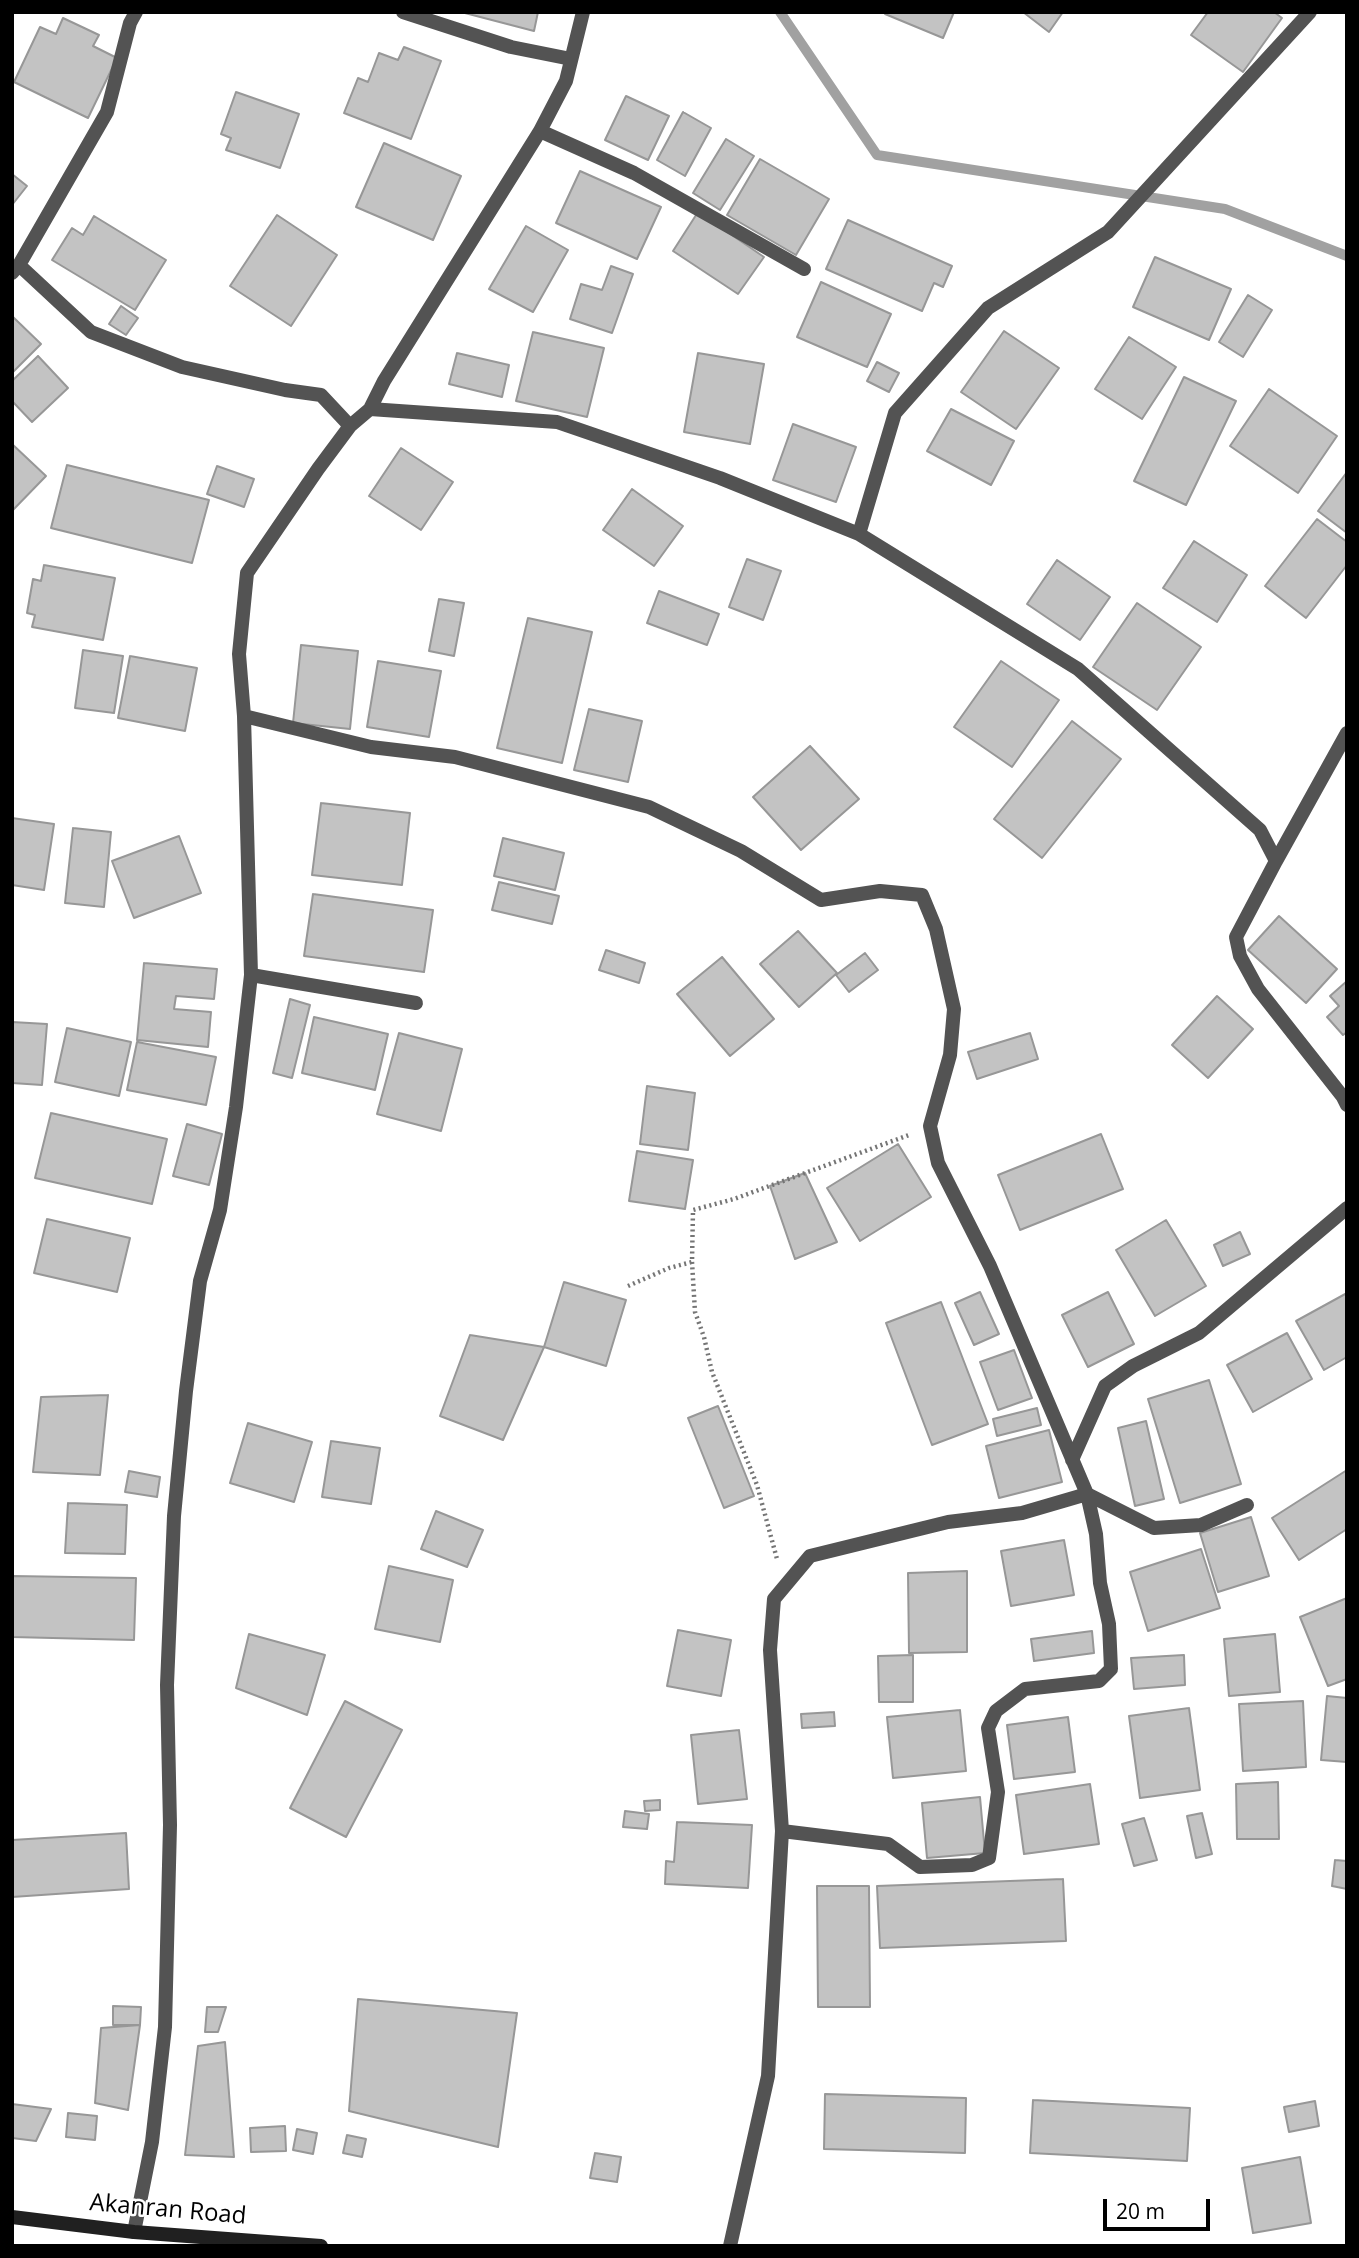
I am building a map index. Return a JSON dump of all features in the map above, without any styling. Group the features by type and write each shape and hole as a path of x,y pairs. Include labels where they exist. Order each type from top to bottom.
{"main road":[{"name":"Akanran Road","path":"12,2217 134,2232 321,2246"}],"street":[{"path":"136,12 130,23 107,112 16,269 91,332 182,367 285,390 321,395 350,426"},
{"path":"403,12 511,47 571,59"},
{"path":"134,2232 152,2142 165,2027 170,1825 167,1685 175,1502 200,1281 219,1210 236,1107 251,975 244,716 239,654 247,573 317,469 350,426 370,410 384,381 540,131 566,81 583,12"},
{"path":"859,534 895,413 988,308 1108,232 1310,12"},
{"path":"540,131 634,173 804,270"},
{"path":"370,410 557,422 720,478 859,534 1078,669 1260,830 1276,861"},
{"path":"244,716 371,747 455,757 649,807 741,850 821,900 880,891 922,895 936,929 954,1009 950,1055 930,1126 938,1163 990,1266 1087,1494 1096,1534 1100,1583 1109,1624 1111,1669 1099,1681 1025,1689 996,1710 988,1728 998,1792 989,1858 972,1865 920,1867 888,1844 782,1831"},
{"path":"1347,733 1236,937 1240,956 1258,989 1347,1105"},
{"path":"251,975 416,1003"},
{"path":"1072,1460 1105,1386 1133,1367 1199,1333 1347,1208"},
{"path":"730,2246 768,2076 782,1831 770,1650 774,1599 810,1556 948,1522 1022,1513 1087,1494 1154,1528 1201,1525 1247,1505"}],"path":[{"path":"785,1587 757,1485 712,1372 704,1336 695,1312 693,1210 734,1199 930,1126"},
{"path":"628,1286 669,1268 692,1262"}],"building":[{"path":"461,12 538,12 534,31"},
{"path":"954,12 943,38 885,14"},
{"path":"1023,12 1063,12 1049,32"},
{"path":"1208,12 1274,12 1282,18 1243,72 1191,35"},
{"path":"63,18 99,35 93,46 117,58 88,118 14,82 40,27 56,34"},
{"path":"404,47 441,61 411,139 344,113 358,78 368,82 379,53 398,60"},
{"path":"236,92 299,114 280,168 226,150 231,138 221,134"},
{"path":"626,96 669,116 648,160 605,140"},
{"path":"683,112 711,128 685,176 657,160"},
{"path":"726,139 754,156 720,210 693,193"},
{"path":"384,143 461,176 433,240 356,207"},
{"path":"760,159 829,199 796,255 727,215"},
{"path":"580,171 661,207 637,259 556,223"},
{"path":"12,174 27,186 12,205"},
{"path":"698,212 764,257 738,294 673,251"},
{"path":"277,215 337,255 291,326 230,286"},
{"path":"94,216 166,260 135,310 52,260 72,228 83,235"},
{"path":"848,220 952,266 943,287 934,283 922,311 826,269"},
{"path":"526,226 568,250 533,312 489,289"},
{"path":"1155,257 1231,289 1209,340 1133,307"},
{"path":"611,266 633,274 612,333 570,319 581,284 602,290"},
{"path":"821,282 891,314 867,367 797,337"},
{"path":"1248,295 1272,310 1243,357 1219,342"},
{"path":"121,306 138,318 126,335 109,324"},
{"path":"12,316 41,344 12,373"},
{"path":"1004,331 1059,368 1016,429 961,392"},
{"path":"533,332 604,348 587,417 516,401"},
{"path":"1129,337 1176,367 1142,419 1095,389"},
{"path":"457,353 509,365 502,397 449,384"},
{"path":"698,353 764,364 750,444 684,432"},
{"path":"38,356 68,388 32,422 12,401 12,381"},
{"path":"877,362 899,373 889,392 867,381"},
{"path":"1184,377 1236,401 1186,505 1134,481"},
{"path":"1269,389 1337,436 1298,493 1230,446"},
{"path":"951,409 1014,441 991,485 927,451"},
{"path":"793,424 856,447 836,502 773,480"},
{"path":"12,444 46,476 12,511"},
{"path":"401,448 453,482 421,530 369,496"},
{"path":"67,465 209,500 192,563 51,528"},
{"path":"217,466 254,479 244,507 207,494"},
{"path":"1347,472 1347,533 1318,511"},
{"path":"632,489 683,526 654,566 603,530"},
{"path":"1317,519 1347,542 1347,565 1306,618 1265,586"},
{"path":"1194,541 1247,575 1217,622 1163,588"},
{"path":"747,559 781,571 763,620 729,607"},
{"path":"1057,560 1110,597 1080,640 1027,604"},
{"path":"44,565 115,578 103,640 32,627 35,615 27,613 33,579 41,581"},
{"path":"659,591 719,614 707,645 647,623"},
{"path":"439,599 464,603 454,656 429,651"},
{"path":"1137,603 1201,647 1157,710 1093,667"},
{"path":"528,618 592,632 562,763 497,748"},
{"path":"301,645 358,651 350,729 293,723"},
{"path":"83,650 123,656 114,713 75,708"},
{"path":"130,656 197,668 185,731 118,718"},
{"path":"378,661 441,671 429,737 367,727"},
{"path":"1001,661 1059,700 1012,767 954,727"},
{"path":"589,709 642,721 628,782 574,770"},
{"path":"1072,721 1121,759 1042,858 994,819"},
{"path":"810,746 859,799 801,850 753,797"},
{"path":"321,803 410,813 402,885 312,875"},
{"path":"12,818 54,824 44,890 12,885"},
{"path":"73,828 111,832 104,907 65,903"},
{"path":"179,836 201,893 134,918 112,861"},
{"path":"503,838 564,853 555,890 494,876"},
{"path":"499,882 559,896 552,924 492,910"},
{"path":"313,894 433,910 424,972 304,956"},
{"path":"1279,916 1337,969 1306,1003 1248,950"},
{"path":"798,931 837,973 799,1007 760,964"},
{"path":"606,950 645,963 639,983 599,970"},
{"path":"865,953 878,970 849,992 836,975"},
{"path":"722,957 774,1019 730,1056 677,994"},
{"path":"144,963 217,969 214,999 176,996 174,1009 211,1012 208,1047 137,1040"},
{"path":"1347,981 1347,1032 1343,1035 1327,1017 1339,1006 1330,996"},
{"path":"1217,996 1253,1029 1208,1078 1172,1045"},
{"path":"290,999 310,1005 292,1078 273,1073"},
{"path":"314,1017 388,1034 375,1090 302,1073"},
{"path":"12,1022 47,1024 42,1085 12,1083"},
{"path":"67,1028 131,1042 119,1096 55,1082"},
{"path":"399,1033 462,1049 441,1131 377,1114"},
{"path":"1030,1033 1038,1059 977,1079 968,1052"},
{"path":"137,1042 216,1057 206,1105 127,1090"},
{"path":"647,1086 695,1093 688,1150 640,1144"},
{"path":"51,1113 167,1139 152,1204 35,1178"},
{"path":"187,1124 222,1134 209,1185 173,1176"},
{"path":"1101,1134 1123,1189 1020,1230 998,1175"},
{"path":"898,1144 931,1197 860,1241 827,1188"},
{"path":"637,1151 693,1160 685,1209 629,1201"},
{"path":"805,1173 837,1242 795,1259 770,1186"},
{"path":"47,1219 130,1238 117,1292 34,1273"},
{"path":"1166,1220 1206,1286 1155,1316 1116,1250"},
{"path":"1240,1232 1250,1254 1223,1266 1214,1245"},
{"path":"564,1282 626,1300 606,1366 544,1347"},
{"path":"980,1292 999,1334 974,1345 955,1303"},
{"path":"1108,1292 1134,1344 1088,1367 1062,1315"},
{"path":"1347,1293 1347,1357 1324,1370 1296,1321"},
{"path":"941,1302 988,1424 932,1445 886,1323"},
{"path":"1287,1333 1312,1379 1253,1412 1227,1365"},
{"path":"470,1335 544,1347 503,1440 440,1416"},
{"path":"1014,1350 1032,1398 998,1410 980,1362"},
{"path":"1209,1380 1241,1484 1180,1503 1148,1399"},
{"path":"108,1395 100,1475 33,1472 41,1397"},
{"path":"718,1406 754,1496 724,1508 688,1418"},
{"path":"1037,1408 1041,1425 997,1436 993,1419"},
{"path":"1146,1421 1164,1499 1135,1506 1118,1428"},
{"path":"248,1423 312,1442 294,1502 230,1483"},
{"path":"1049,1430 1062,1482 999,1498 986,1446"},
{"path":"331,1441 380,1448 371,1504 322,1497"},
{"path":"1347,1470 1347,1529 1299,1560 1272,1518"},
{"path":"129,1471 160,1477 157,1497 125,1492"},
{"path":"68,1503 127,1505 125,1554 65,1553"},
{"path":"436,1511 483,1530 467,1567 421,1549"},
{"path":"1251,1517 1269,1576 1218,1592 1200,1533"},
{"path":"1064,1540 1074,1595 1011,1606 1001,1551"},
{"path":"1201,1549 1220,1608 1148,1631 1130,1572"},
{"path":"389,1566 453,1580 440,1642 375,1629"},
{"path":"967,1571 967,1652 909,1653 908,1573"},
{"path":"12,1576 136,1578 134,1640 12,1637"},
{"path":"1347,1598 1347,1679 1328,1686 1300,1617"},
{"path":"678,1630 731,1640 721,1696 667,1686"},
{"path":"1092,1631 1094,1653 1034,1661 1031,1639"},
{"path":"249,1634 325,1655 307,1715 236,1688"},
{"path":"1275,1634 1280,1692 1229,1696 1224,1639"},
{"path":"913,1655 913,1702 879,1702 878,1656"},
{"path":"1184,1655 1185,1685 1134,1689 1131,1658"},
{"path":"1327,1696 1347,1698 1347,1762 1321,1760"},
{"path":"345,1701 402,1730 346,1837 290,1808"},
{"path":"1303,1701 1306,1767 1243,1771 1239,1704"},
{"path":"1189,1708 1200,1790 1140,1798 1129,1716"},
{"path":"960,1710 966,1771 893,1778 887,1717"},
{"path":"834,1712 835,1726 802,1728 801,1714"},
{"path":"1068,1717 1075,1772 1014,1779 1007,1725"},
{"path":"739,1730 747,1799 698,1804 691,1735"},
{"path":"1278,1782 1279,1839 1237,1839 1236,1784"},
{"path":"1090,1784 1099,1844 1024,1854 1016,1795"},
{"path":"980,1797 985,1853 927,1858 922,1803"},
{"path":"660,1800 660,1810 645,1811 644,1801"},
{"path":"625,1811 649,1814 647,1829 623,1827"},
{"path":"1202,1813 1212,1854 1196,1858 1187,1816"},
{"path":"1144,1818 1157,1860 1134,1866 1122,1824"},
{"path":"677,1822 752,1825 748,1888 665,1884 666,1861 674,1862"},
{"path":"126,1833 129,1889 12,1897 12,1840"},
{"path":"1335,1860 1347,1861 1347,1889 1332,1886"},
{"path":"1063,1879 1066,1941 880,1948 877,1886"},
{"path":"817,1886 869,1886 870,2007 818,2007"},
{"path":"358,1999 517,2013 498,2147 349,2111"},
{"path":"113,2006 141,2007 140,2025 113,2025"},
{"path":"207,2007 226,2007 218,2032 205,2032"},
{"path":"140,2025 128,2110 95,2103 101,2028"},
{"path":"225,2042 234,2157 185,2155 198,2046"},
{"path":"825,2094 966,2098 965,2153 824,2149"},
{"path":"1033,2100 1190,2108 1187,2161 1030,2153"},
{"path":"1315,2101 1319,2126 1289,2132 1284,2107"},
{"path":"12,2104 51,2109 36,2141 12,2138"},
{"path":"68,2113 97,2116 95,2140 66,2137"},
{"path":"285,2126 286,2151 251,2152 250,2128"},
{"path":"297,2129 317,2133 313,2154 293,2150"},
{"path":"347,2135 366,2139 362,2157 343,2153"},
{"path":"595,2153 621,2157 617,2182 590,2178"},
{"path":"1300,2157 1311,2223 1253,2233 1242,2168"}],"waterway":[{"path":"780,12 877,155 1225,209 1347,256"}]}
